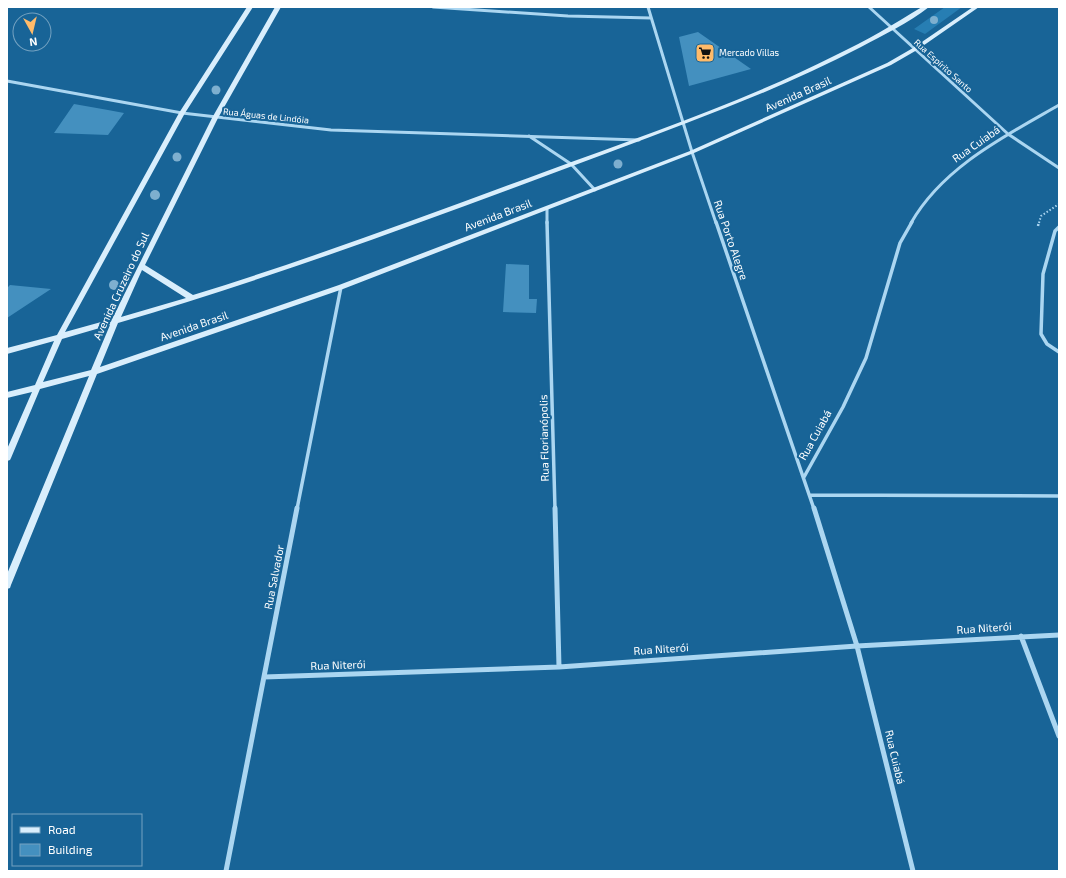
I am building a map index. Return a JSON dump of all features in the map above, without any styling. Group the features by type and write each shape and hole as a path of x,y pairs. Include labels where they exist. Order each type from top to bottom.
{"main road":[{"path":"8,454 59,337 182,113 250,7"},
{"name":"Avenida Cruzeiro do Sul","path":"7,585 115,321 215,118 278,7"},
{"name":"Avenida Brasil","path":"7,351 192,298 318,257 684,124 830,62 892,29 926,7"},
{"name":"Avenida Brasil","path":"7,395 94,372 341,287 692,152 857,80 915,50 976,7"},
{"path":"141,266 192,298"}],"street":[{"path":"433,7 546,14 651,18"},
{"name":"Rua Porto Alegre","path":"648,7 692,152 804,477"},
{"name":"Rua Espírito Santo","path":"870,7 892,29 1008,134 1059,168"},
{"name":"Rua Águas de Lindóia","path":"7,81 215,118 331,130 527,135 640,140"},
{"name":"Rua Cuiabá","path":"913,871 857,646 804,477 843,407 866,358 900,243 922,206 963,164 1008,134 1059,105"},
{"path":"527,135 572,164 595,190"},
{"name":"Rua Florianópolis","path":"547,209 559,667"},
{"path":"1059,227 1055,231 1043,274 1041,334 1047,344 1059,352"},
{"name":"Rua Salvador","path":"226,871 341,287"},
{"path":"810,495 1059,496"},
{"name":"Rua Niterói","path":"264,677 559,667 857,646 1059,635"},
{"path":"1021,636 1059,736"}],"shaded area":[{"path":"945,7 962,7 925,34 914,29"}],"building":[{"name":"Mercado Villas","path":"698,32 751,69 689,86 679,37"},
{"path":"74,104 124,113 108,135 54,133"},
{"path":"506,264 529,265 529,299 537,299 536,313 503,312"},
{"path":"10,285 51,289 7,318 7,288"}],"place":[{"name":"Mercado Villas","path":"705,53"}]}
